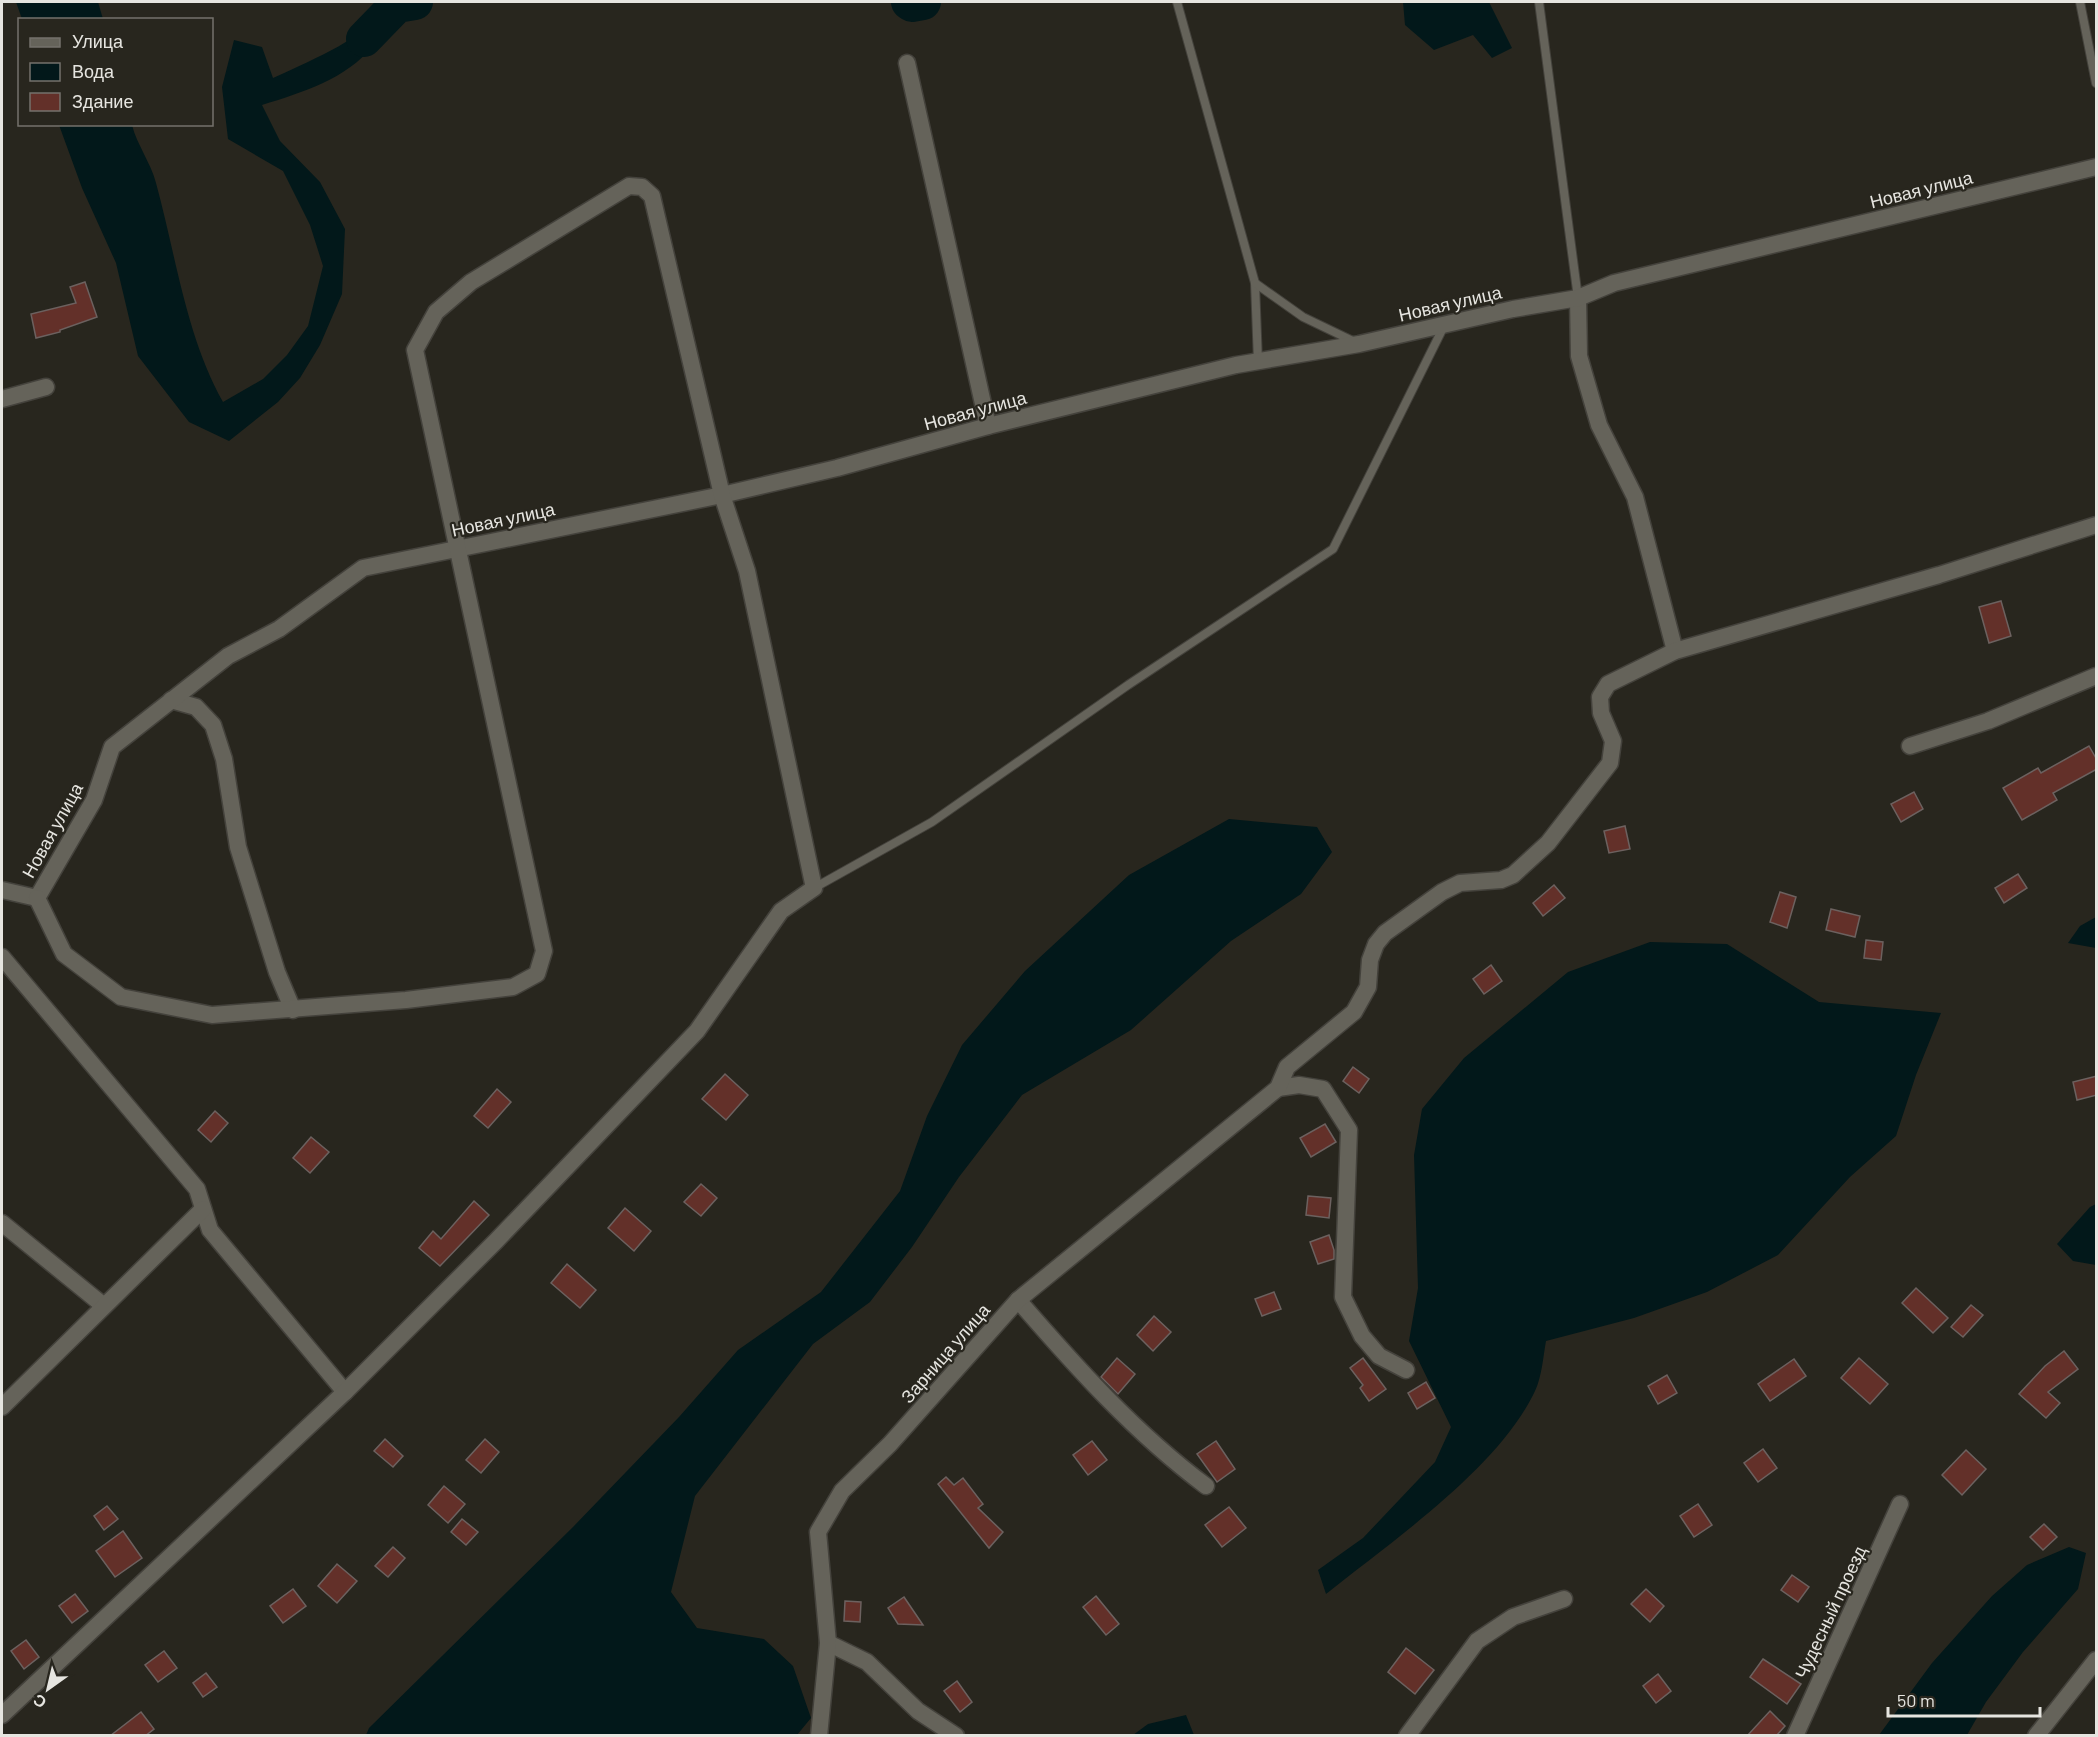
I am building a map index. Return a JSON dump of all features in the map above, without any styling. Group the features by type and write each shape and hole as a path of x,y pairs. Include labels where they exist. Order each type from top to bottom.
{"street":[{"path":"907,63 988,426"},
{"name":"Новая улица","path":"2,890 37,898 94,800 112,747 228,656 279,629 363,568 722,495 837,468 988,426 1236,365 1359,344 1513,309 1578,298 1626,280 2097,166"},
{"path":"2,1715 345,1392 496,1241 697,1031 782,911 814,888 747,571 722,495 652,195 642,188 629,186 471,282 436,312 415,350 544,951 537,974 513,987 406,1000 212,1015 121,997 64,954 37,898"},
{"path":"1578,298 1579,356 1599,425 1635,497 1675,651"},
{"path":"2,399 46,387"},
{"path":"1278,1088 1287,1067 1354,1012 1368,987 1370,960 1376,944 1385,933 1442,892 1460,883 1501,880 1514,875 1548,843 1610,763 1614,741 1601,713 1600,697 1608,684 1675,651 1939,575 2097,525"},
{"path":"1910,746 1988,721 2097,676"},
{"path":"171,700 196,707 213,725 224,759 238,847 277,972 293,1010"},
{"path":"2,957 197,1189 210,1230 345,1392"},
{"path":"1278,1088 1299,1085 1323,1089 1349,1130 1343,1297 1362,1336 1379,1356 1406,1370"},
{"name":"Зарница улица","path":"819,1736 828,1643 818,1532 842,1491 890,1444 1017,1300 1278,1088"},
{"path":"2,1407 203,1209"},
{"path":"2,1223 104,1306"},
{"path":"1017,1300 1076,1367 1170,1458 1206,1486"},
{"name":"Чудесный проезд","path":"1795,1736 1900,1504"},
{"path":"1407,1736 1477,1641 1513,1617 1563,1599"},
{"path":"828,1643 867,1662 918,1711 956,1736"},
{"path":"2036,1736 2097,1660"}],"lane":[{"path":"1177,2 1255,283 1258,362"},
{"path":"1539,2 1578,298"},
{"path":"2080,2 2097,83"},
{"path":"1255,283 1304,317 1359,344"},
{"path":"814,888 932,822 1128,685 1333,549 1445,326"}],"water":[{"path":"16,2 98,2 103,18 22,18"},
{"path":"1403,2 1489,2 1512,48 1492,58 1473,35 1434,50 1405,25"},
{"path":"397,5 374,45 350,67 323,83 262,105 280,141 320,182 345,229 342,294 320,345 300,378 278,402 229,441 189,422 138,356 116,263 82,188 59,126 132,126 156,183 191,323 210,377 223,402 263,379 287,355 308,326 323,266 310,225 283,171 228,139 222,87 234,40 262,47 273,78 338,46"},
{"path":"1229,819 1317,827 1332,852 1301,894 1231,941 1131,1030 1022,1095 959,1177 912,1247 870,1302 813,1344 695,1496 671,1592 697,1628 764,1639 793,1666 811,1718 797,1735 366,1735 369,1728 573,1527 679,1417 738,1350 821,1292 900,1191 927,1116 962,1045 1025,971 1129,875"},
{"path":"2096,917 2096,948 2068,943 2080,926"},
{"path":"1650,942 1727,944 1819,1002 1941,1013 1916,1075 1896,1136 1850,1177 1778,1255 1707,1292 1634,1318 1546,1341 1541,1373 1535,1391 1518,1420 1496,1448 1442,1502 1326,1594 1318,1570 1363,1538 1435,1462 1451,1427 1409,1341 1418,1288 1414,1155 1422,1109 1464,1058 1568,972"},
{"path":"2096,1204 2096,1265 2073,1261 2057,1244 2090,1207"},
{"path":"2069,1547 2086,1553 2078,1589 2023,1652 1986,1702 1967,1735 1879,1735 1932,1663 1992,1596 2027,1565"},
{"path":"1186,1715 1194,1735 1133,1735 1148,1724"}],"building":[{"path":"85,282 97,317 60,330 60,332 36,338 31,314 76,303 70,287"},
{"path":"2001,601 2011,636 1989,643 1979,607"},
{"path":"2089,746 2097,760 2097,769 2053,793 2057,800 2022,820 2003,788 2038,768 2041,773"},
{"path":"1914,792 1923,809 1901,822 1891,804"},
{"path":"1625,826 1630,849 1609,853 1604,831"},
{"path":"2018,874 2027,888 2004,903 1995,888"},
{"path":"1554,885 1565,898 1543,916 1533,903"},
{"path":"1780,892 1796,897 1787,928 1770,922"},
{"path":"1831,909 1860,916 1855,937 1826,930"},
{"path":"1866,940 1883,942 1881,960 1864,958"},
{"path":"1491,965 1502,981 1484,994 1473,979"},
{"path":"1353,1067 1369,1079 1359,1093 1343,1081"},
{"path":"725,1074 748,1095 726,1120 702,1099"},
{"path":"2097,1076 2097,1095 2077,1100 2073,1082"},
{"path":"497,1089 511,1102 488,1128 474,1116"},
{"path":"215,1111 228,1123 211,1142 198,1130"},
{"path":"1325,1124 1336,1142 1311,1157 1300,1138"},
{"path":"311,1137 329,1152 310,1173 293,1158"},
{"path":"701,1184 717,1198 701,1216 684,1202"},
{"path":"1308,1196 1331,1198 1329,1218 1306,1215"},
{"path":"474,1201 489,1215 440,1266 419,1248 433,1231 441,1239"},
{"path":"625,1208 651,1231 634,1251 608,1228"},
{"path":"1329,1235 1334,1250 1334,1259 1318,1264 1310,1242"},
{"path":"567,1264 596,1290 580,1308 551,1283"},
{"path":"1916,1288 1948,1318 1933,1333 1902,1303"},
{"path":"1274,1292 1281,1309 1262,1316 1255,1299"},
{"path":"1971,1305 1983,1315 1963,1337 1951,1327"},
{"path":"1154,1316 1171,1332 1153,1351 1137,1335"},
{"path":"2064,1351 2078,1369 2048,1392 2060,1403 2046,1418 2019,1394 2045,1366"},
{"path":"1117,1358 1135,1374 1118,1394 1101,1377"},
{"path":"1363,1358 1386,1389 1369,1401 1360,1388 1363,1385 1350,1368"},
{"path":"1859,1358 1888,1384 1870,1404 1841,1378"},
{"path":"1794,1359 1806,1376 1770,1401 1758,1384"},
{"path":"1667,1375 1677,1393 1658,1404 1648,1386"},
{"path":"1426,1382 1435,1398 1417,1409 1408,1393"},
{"path":"385,1439 403,1456 393,1467 374,1451"},
{"path":"485,1439 499,1452 481,1473 466,1460"},
{"path":"1092,1441 1107,1460 1088,1475 1073,1455"},
{"path":"1216,1441 1235,1469 1217,1482 1197,1454"},
{"path":"1763,1449 1777,1468 1758,1482 1744,1463"},
{"path":"1966,1450 1986,1469 1962,1495 1942,1475"},
{"path":"946,1477 954,1485 963,1478 983,1504 978,1508 1003,1532 989,1548 938,1484"},
{"path":"444,1486 465,1504 448,1523 428,1505"},
{"path":"1698,1504 1712,1525 1694,1537 1680,1516"},
{"path":"107,1506 118,1519 104,1530 94,1516"},
{"path":"1229,1507 1246,1528 1222,1547 1205,1525"},
{"path":"462,1519 478,1532 466,1545 451,1532"},
{"path":"2044,1524 2057,1537 2043,1550 2030,1537"},
{"path":"123,1531 142,1558 115,1577 96,1551"},
{"path":"393,1547 405,1558 388,1577 375,1566"},
{"path":"337,1564 357,1581 337,1603 318,1586"},
{"path":"1792,1575 1809,1587 1798,1602 1781,1590"},
{"path":"293,1589 306,1606 283,1623 270,1606"},
{"path":"1646,1589 1664,1606 1650,1622 1631,1604"},
{"path":"75,1594 88,1611 72,1623 59,1606"},
{"path":"1096,1596 1119,1624 1106,1635 1083,1607"},
{"path":"904,1597 923,1625 898,1624 888,1608"},
{"path":"845,1601 861,1602 860,1622 844,1621"},
{"path":"26,1640 39,1657 24,1669 11,1651"},
{"path":"1406,1648 1434,1670 1415,1694 1388,1672"},
{"path":"164,1651 177,1668 158,1682 145,1665"},
{"path":"1763,1659 1801,1684 1787,1704 1750,1677"},
{"path":"206,1673 217,1687 203,1697 193,1683"},
{"path":"1658,1674 1671,1691 1656,1703 1643,1686"},
{"path":"957,1681 972,1702 960,1712 944,1691"},
{"path":"1770,1711 1785,1726 1776,1736 1747,1736"},
{"path":"141,1712 154,1729 145,1736 110,1736"}],"waterway":[{"path":"364,39 397,5 415,2"},
{"path":"909,2 912,4 923,2"}]}
